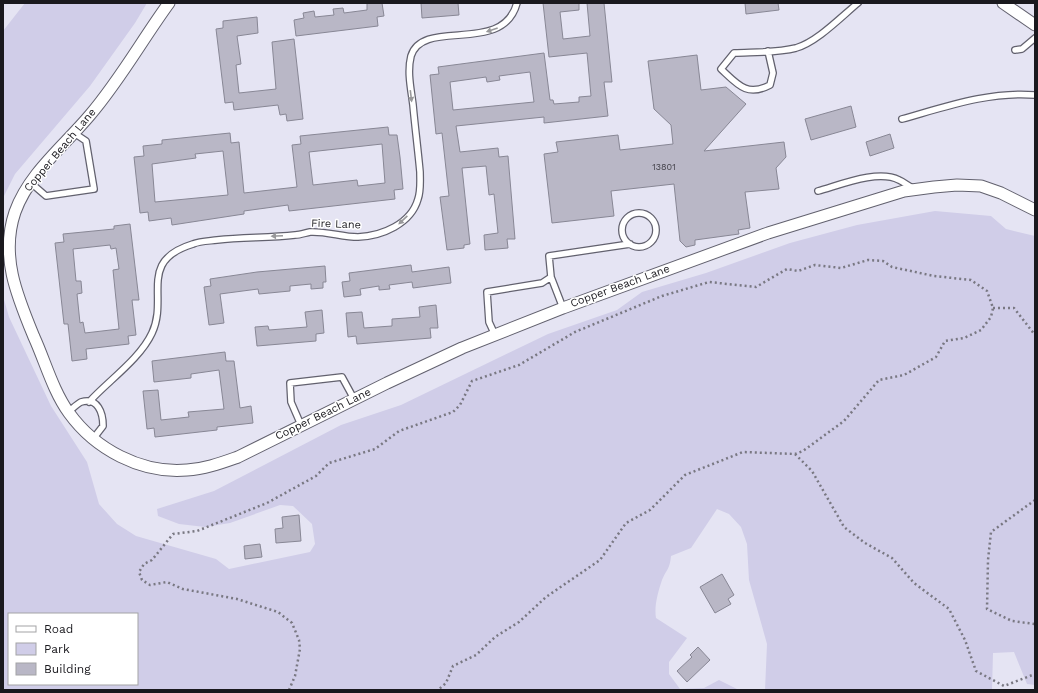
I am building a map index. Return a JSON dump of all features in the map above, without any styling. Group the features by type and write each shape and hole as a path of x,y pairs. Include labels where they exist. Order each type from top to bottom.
{"street":[{"name":"Copper Beach Lane","path":"169,3 116,81 31,182 14,212 8,240 8,263 13,284 28,324 68,412 94,439 111,452 136,463 159,469 186,470 215,466 238,457 354,399 462,348 563,308 768,233 904,191 957,185 981,186 1001,193 1035,210"},
{"path":"1009,4 1035,25"}],"lane":[{"name":"Fire Lane","path":"89,402 134,358 152,334 156,322 157,283 160,268 166,258 178,249 195,243 246,237 295,235 310,232 364,236 389,230 406,219 418,199 420,188 420,172 409,77 411,55 417,46 430,39 484,32 501,26 513,16 517,3"},
{"path":"768,51 773,73 770,85 760,90 749,90 738,85 721,69 734,53 768,51 797,47 808,41 858,3"},
{"path":"1015,50 1022,49 1035,38"},
{"path":"902,119 977,99 1015,93 1035,95"},
{"path":"31,182 46,196 94,189 86,141 74,132"},
{"path":"818,191 865,178 883,177 898,179 915,190"},
{"path":"563,308 551,277 549,256 630,244 640,247 650,243 654,238 656,228 655,223 648,215 637,213 631,214 624,223 623,234 630,244"},
{"path":"495,335 489,322 487,292 542,283 551,277"},
{"path":"301,425 291,402 290,383 342,377 354,399"},
{"path":"68,412 81,402 96,404 101,410 103,426 94,439"}],"path":[{"path":"289,690 296,669 300,649 299,640 292,623 278,612 237,599 184,590 167,582 150,585 142,580 139,572 144,564 152,560 173,534 197,531 267,503 316,476 329,463 375,449 399,431 453,412 460,405 472,381 519,365 575,332 662,296 709,282 756,287 788,269 798,271 815,265 842,268 868,260 883,261 892,267 934,276 971,280 987,291 993,308 991,317 980,330 964,338 945,341 936,357 904,375 879,380 844,421 803,451 795,454 743,452 685,475 650,510 626,523 600,560 546,597 519,622 495,637 476,655 453,666 446,683 438,690"},
{"path":"993,308 1014,308 1035,335"},
{"path":"795,454 812,471 844,527 865,543 892,558 914,583 949,609 965,640 976,671 1004,686 1035,674"},
{"path":"1035,500 992,532 988,560 987,609 1012,621 1035,624"}],"green space":[{"path":"25,3 147,3 135,23 90,86 15,174 3,198 3,31"},
{"path":"935,211 991,216 1006,229 1035,236 1035,685 1027,684 1014,652 993,653 992,690 765,690 767,644 749,580 747,544 741,527 729,514 717,509 691,548 671,556 669,567 662,580 658,594 656,618 687,638 669,662 669,674 680,689 704,688 719,680 739,690 3,690 3,296 9,317 51,406 87,462 99,504 117,524 136,536 216,559 229,569 310,552 315,544 312,524 293,506 280,505 230,523 205,527 179,524 158,516 157,509 214,491 341,425 401,405 548,334 617,310 642,292 706,273 790,243 857,225"}],"building":[{"path":"367,3 382,3 384,16 377,17 378,26 296,36 294,20 304,18 303,13 314,11 315,17 334,15 333,9 343,8 344,13 367,10"},
{"path":"421,3 458,3 459,15 422,18"},
{"path":"543,3 579,3 579,10 560,12 563,39 590,36 587,3 604,3 612,82 604,82 608,116 544,123 544,117 456,126 460,152 498,148 499,157 508,156 515,239 507,239 508,248 485,250 484,235 498,233 494,194 489,195 486,166 462,168 470,244 464,245 464,248 447,250 440,197 449,196 442,133 436,134 430,75 439,74 438,67 544,53 550,100 553,100 554,104 579,102 579,97 591,96 587,53 549,57","holes":["530,72 534,102 453,110 450,82 486,77 487,82 500,80 499,76"]},
{"path":"745,3 778,3 779,10 746,14"},
{"path":"257,17 258,33 237,36 241,64 236,65 239,93 276,89 272,42 294,39 303,119 287,121 286,114 280,115 278,105 234,110 233,102 225,103 216,29 223,28 223,21"},
{"path":"697,55 701,90 726,87 746,104 704,151 784,142 786,157 776,168 779,189 745,192 750,228 738,230 739,234 695,240 695,245 686,247 680,241 674,184 611,191 614,216 552,223 544,154 558,152 556,142 618,135 620,150 673,144 671,125 654,109 648,61"},
{"path":"851,106 856,127 811,140 805,119"},
{"path":"388,127 389,135 397,135 403,189 394,190 395,199 289,211 288,205 244,211 244,214 172,225 171,218 149,221 148,212 140,213 134,157 144,156 143,146 162,144 162,140 230,133 231,143 239,142 244,193 297,187 292,145 301,144 300,136","holes":["382,144 385,183 358,186 357,180 313,185 309,152","223,151 228,195 155,202 152,164 196,158 195,154"]},
{"path":"890,134 894,148 870,156 866,142"},
{"path":"130,224 139,300 132,300 136,335 128,336 129,344 86,349 87,359 72,361 68,324 64,324 55,243 64,242 63,234 114,229 114,226","holes":["110,245 111,249 116,248 119,269 113,270 119,329 85,333 83,322 80,323 77,294 82,293 81,281 76,281 73,249"]},
{"path":"411,265 412,272 449,267 451,283 413,288 412,282 389,285 390,289 379,290 379,286 360,289 361,295 344,297 342,282 350,281 349,273"},
{"path":"325,266 326,282 323,282 323,288 311,289 311,284 290,286 290,291 259,294 258,289 220,294 224,323 209,325 204,287 211,286 210,279 257,272"},
{"path":"436,305 438,328 430,328 431,338 357,344 356,336 348,337 346,313 362,312 364,328 392,326 392,319 420,317 419,307"},
{"path":"322,310 324,333 316,334 316,341 257,346 255,327 268,326 269,330 307,327 305,312"},
{"path":"225,352 226,361 234,361 240,408 251,406 253,423 217,427 217,430 155,437 154,428 147,429 143,391 158,390 161,420 189,417 188,412 224,409 219,370 191,374 191,378 154,382 152,361"},
{"path":"299,515 301,541 276,543 275,529 283,528 282,517"},
{"path":"260,544 262,557 245,559 244,546"},
{"path":"722,574 734,595 728,599 731,604 715,613 700,587"},
{"path":"698,647 710,660 687,682 677,671 692,657 690,655"}]}
